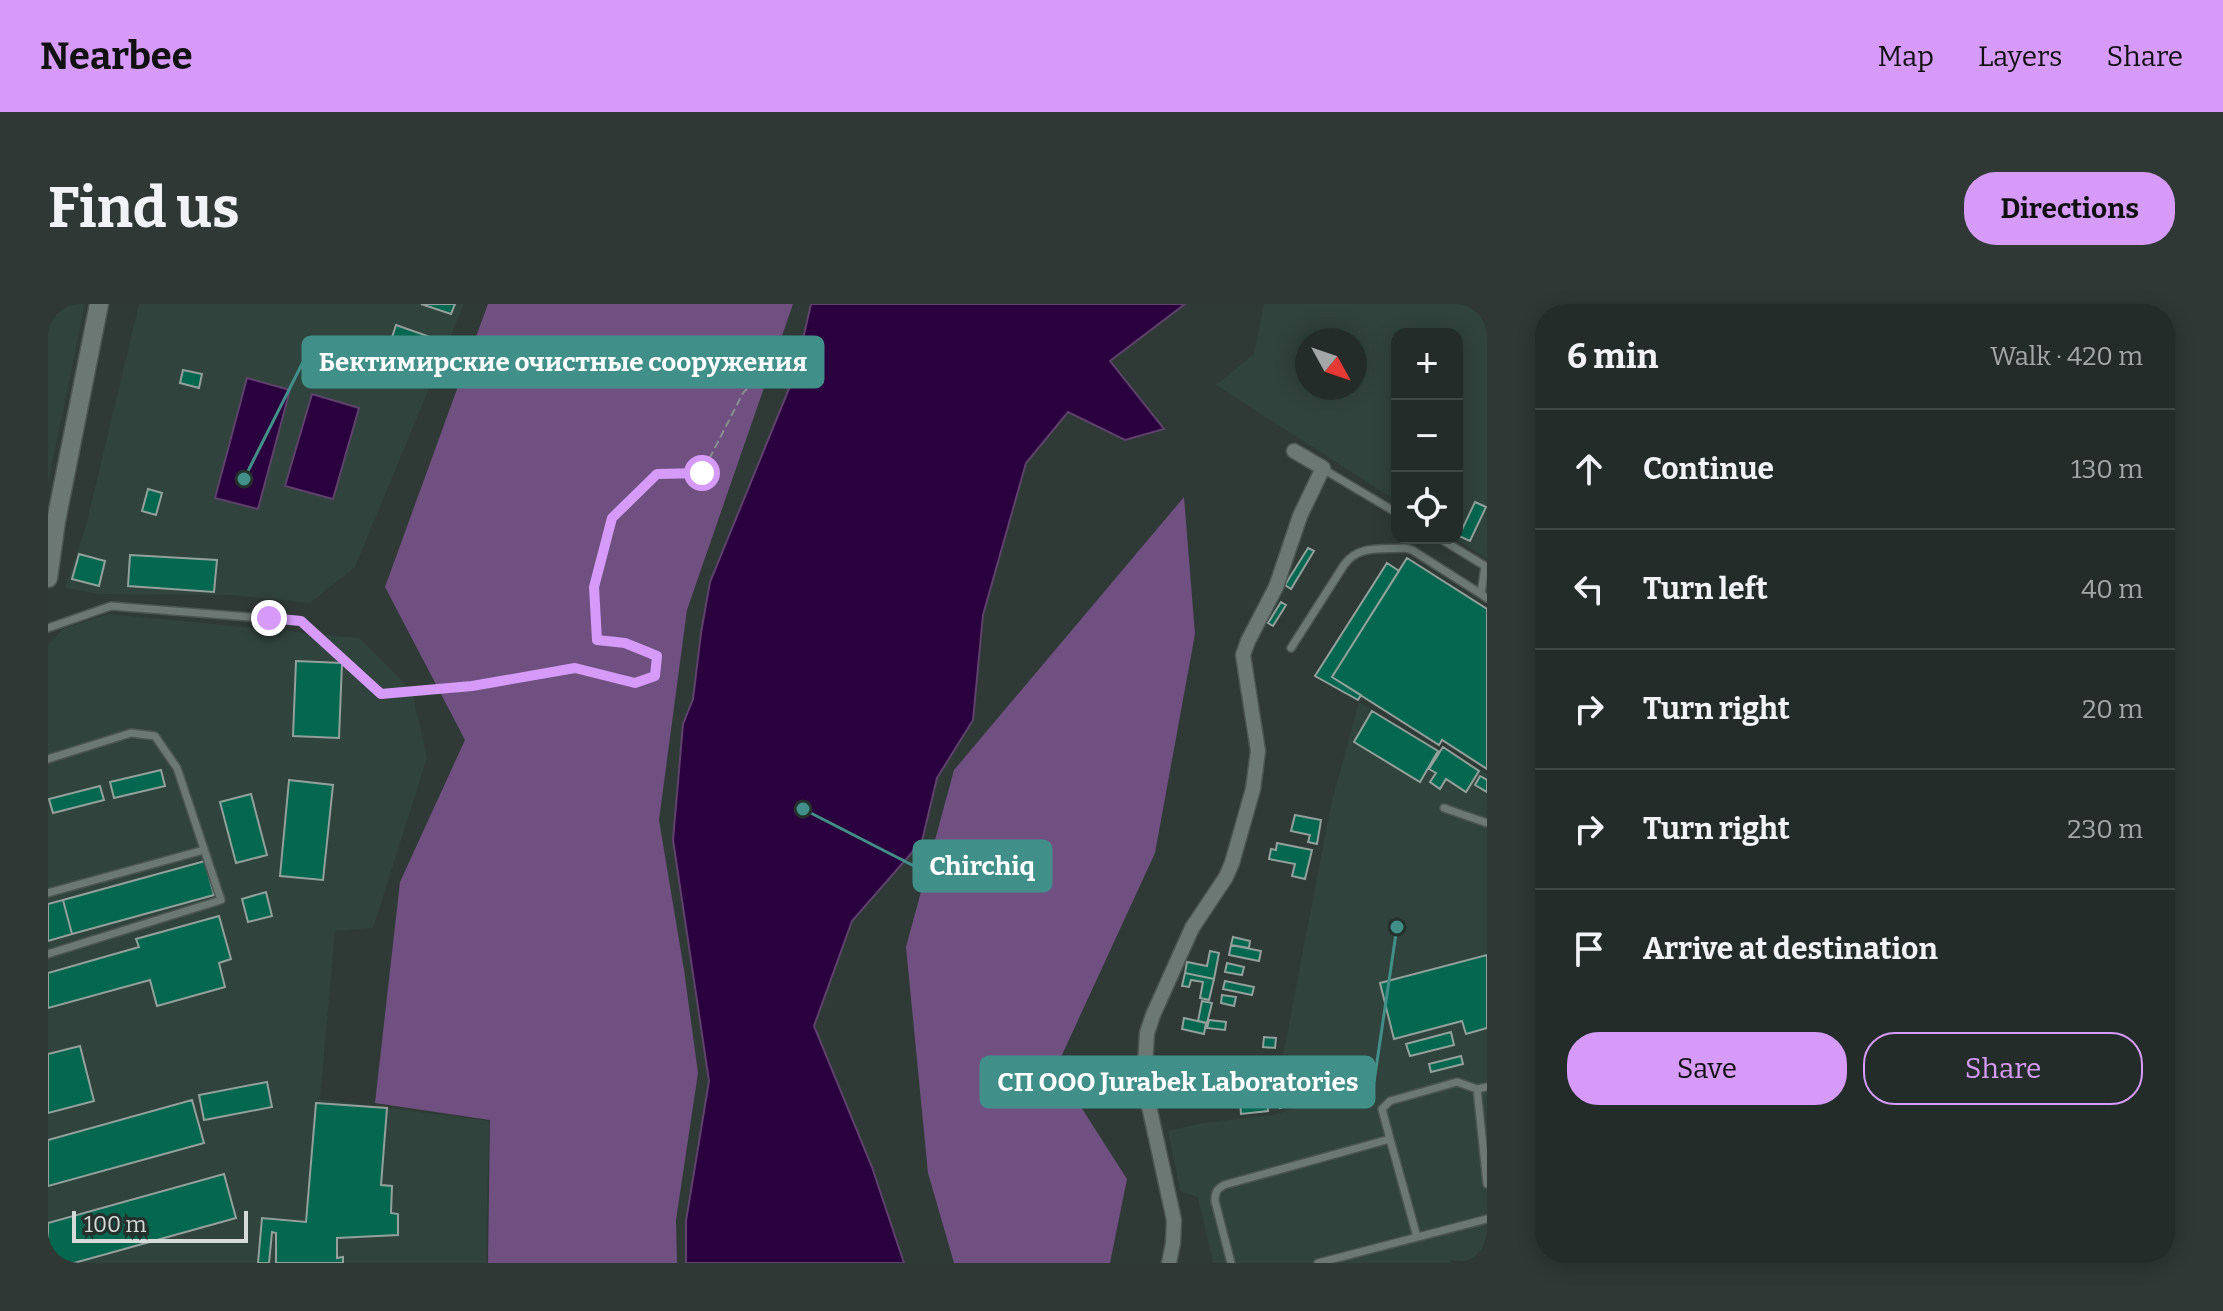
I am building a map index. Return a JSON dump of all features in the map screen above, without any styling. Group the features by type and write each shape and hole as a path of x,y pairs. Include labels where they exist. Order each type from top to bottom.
{"street":[{"path":"48,578 56,521 99,304"},
{"path":"1169,1263 1174,1220 1144,1083 1147,1033 1192,928 1226,877 1253,789 1258,751 1243,655 1276,587 1300,516 1323,468 1294,451"}],"lane":[{"path":"1323,468 1391,509"},
{"path":"1291,648 1344,565 1358,552 1412,550 1484,596 1486,564 1450,544"},
{"path":"48,628 111,606 301,621 381,694"},
{"path":"48,759 131,733 155,736 177,768 221,900 48,954"},
{"path":"1444,808 1487,823"},
{"path":"48,893 204,850"},
{"path":"1417,1237 1382,1109 1390,1101 1457,1082 1477,1089 1487,1087"},
{"path":"1477,1089 1487,1184"},
{"path":"1231,1263 1215,1201 1219,1188 1390,1139"},
{"path":"1318,1263 1487,1219"}],"path":[{"path":"381,694 472,686 575,668 635,683 655,676 657,656 625,643 597,640 594,587 612,518 657,474 702,473 743,393 789,345"}],"shaded area":[{"path":"48,304 85,304 48,484"},
{"path":"139,304 464,304 355,567 310,603 231,595 99,594 65,588 86,526"},
{"path":"488,304 793,304 687,610 659,820 698,1073 676,1220 677,1263 488,1263 490,1120 375,1103 400,882 465,740 385,587"},
{"path":"811,304 1185,304 1110,361 1164,429 1125,440 1068,412 1026,463 983,615 973,720 937,778 922,841 852,921 814,1026 872,1167 904,1263 686,1263 686,1221 709,1081 673,840 683,724 693,699 710,582 795,374"},
{"path":"1264,304 1487,304 1487,559 1463,543 1463,328 1391,328 1391,497 1216,385 1254,354"},
{"path":"247,378 290,390 258,509 215,498"},
{"path":"312,394 359,408 333,499 285,486"},
{"path":"1184,497 1195,634 1155,853 1056,1068 1127,1179 1110,1263 954,1263 928,1173 906,947 954,770"},
{"path":"109,614 359,638 412,691 427,758 373,928 335,931 320,1099 489,1121 486,1263 48,1263 48,645 64,628"},
{"path":"1359,702 1440,750 1443,746 1487,774 1487,1263 1451,1260 1450,1263 1213,1263 1198,1197 1180,1191 1168,1131 1202,1123 1273,1115 1292,1109 1280,1071 1331,805"}],"building":[{"path":"421,304 455,304 451,314"},
{"path":"396,325 436,339 426,370 386,356"},
{"path":"183,370 202,374 199,388 180,383"},
{"path":"148,489 162,493 156,515 142,511"},
{"path":"1475,502 1486,507 1470,541 1463,538 1463,528"},
{"path":"1308,548 1314,551 1291,589 1285,585"},
{"path":"79,554 105,561 99,586 72,579"},
{"path":"130,555 217,560 214,592 128,586"},
{"path":"1407,558 1487,609 1487,769 1442,740 1439,745 1332,677"},
{"path":"1387,563 1399,571 1332,677 1361,695 1358,700 1315,676"},
{"path":"1281,602 1286,605 1273,626 1268,623"},
{"path":"296,661 342,663 339,738 293,736"},
{"path":"1372,711 1438,751 1420,782 1354,742"},
{"path":"1443,747 1479,771 1466,792 1446,779 1440,789 1430,782 1436,773 1429,769"},
{"path":"161,770 165,786 114,798 110,782"},
{"path":"1480,776 1487,780 1487,792 1475,785"},
{"path":"289,780 333,785 323,880 280,876"},
{"path":"100,786 104,800 53,813 49,799"},
{"path":"251,794 267,855 236,863 220,802"},
{"path":"1295,815 1321,820 1317,844 1308,842 1310,835 1291,831"},
{"path":"1277,843 1312,850 1305,879 1292,876 1295,864 1269,859 1271,849 1276,850"},
{"path":"205,861 214,895 72,934 63,900"},
{"path":"266,892 272,916 248,922 242,899"},
{"path":"63,900 72,934 48,941 48,904"},
{"path":"219,916 231,959 219,963 225,987 157,1006 150,980 48,1008 48,973 139,947 136,939"},
{"path":"1233,937 1250,941 1249,948 1231,945"},
{"path":"1231,945 1261,951 1259,961 1229,955"},
{"path":"1210,951 1219,953 1214,979 1185,973 1187,962 1207,966"},
{"path":"1487,955 1487,1028 1466,1034 1462,1021 1394,1039 1380,983"},
{"path":"1227,963 1244,967 1242,975 1225,972"},
{"path":"1185,973 1214,979 1209,1000 1200,998 1203,982 1191,980 1189,987 1182,986"},
{"path":"1225,981 1254,987 1252,995 1223,989"},
{"path":"1222,995 1236,997 1234,1006 1221,1003"},
{"path":"1202,1001 1212,1003 1207,1023 1198,1021"},
{"path":"1184,1018 1206,1023 1204,1034 1182,1029"},
{"path":"1209,1020 1226,1022 1225,1030 1207,1028"},
{"path":"1451,1032 1454,1045 1410,1056 1406,1044"},
{"path":"1264,1037 1276,1038 1275,1048 1263,1047"},
{"path":"80,1046 94,1101 48,1113 48,1054"},
{"path":"1461,1056 1463,1064 1431,1072 1429,1064"},
{"path":"1280,1071 1289,1105 1280,1108 1270,1074"},
{"path":"267,1082 272,1107 204,1120 199,1095"},
{"path":"1267,1099 1268,1111 1241,1114 1240,1102"},
{"path":"192,1100 204,1143 48,1186 48,1140"},
{"path":"316,1103 387,1108 381,1185 392,1186 391,1213 398,1214 398,1235 337,1238 337,1258 343,1257 343,1263 276,1263 276,1233 272,1232 269,1263 258,1263 262,1218 306,1222"},
{"path":"224,1174 236,1218 74,1263 48,1263 48,1223"}],"place":[{"name":"Бектимирские очистные сооружения","path":"244,479"},
{"name":"Chirchiq","path":"803,809"},
{"name":"СП ООО Jurabek Laboratories","path":"1397,927"}],"route":[{"path":"269,618 301,621 381,694 472,686 575,668 635,683 655,676 657,656 625,643 597,640 594,587 612,518 657,474 702,473"}]}
